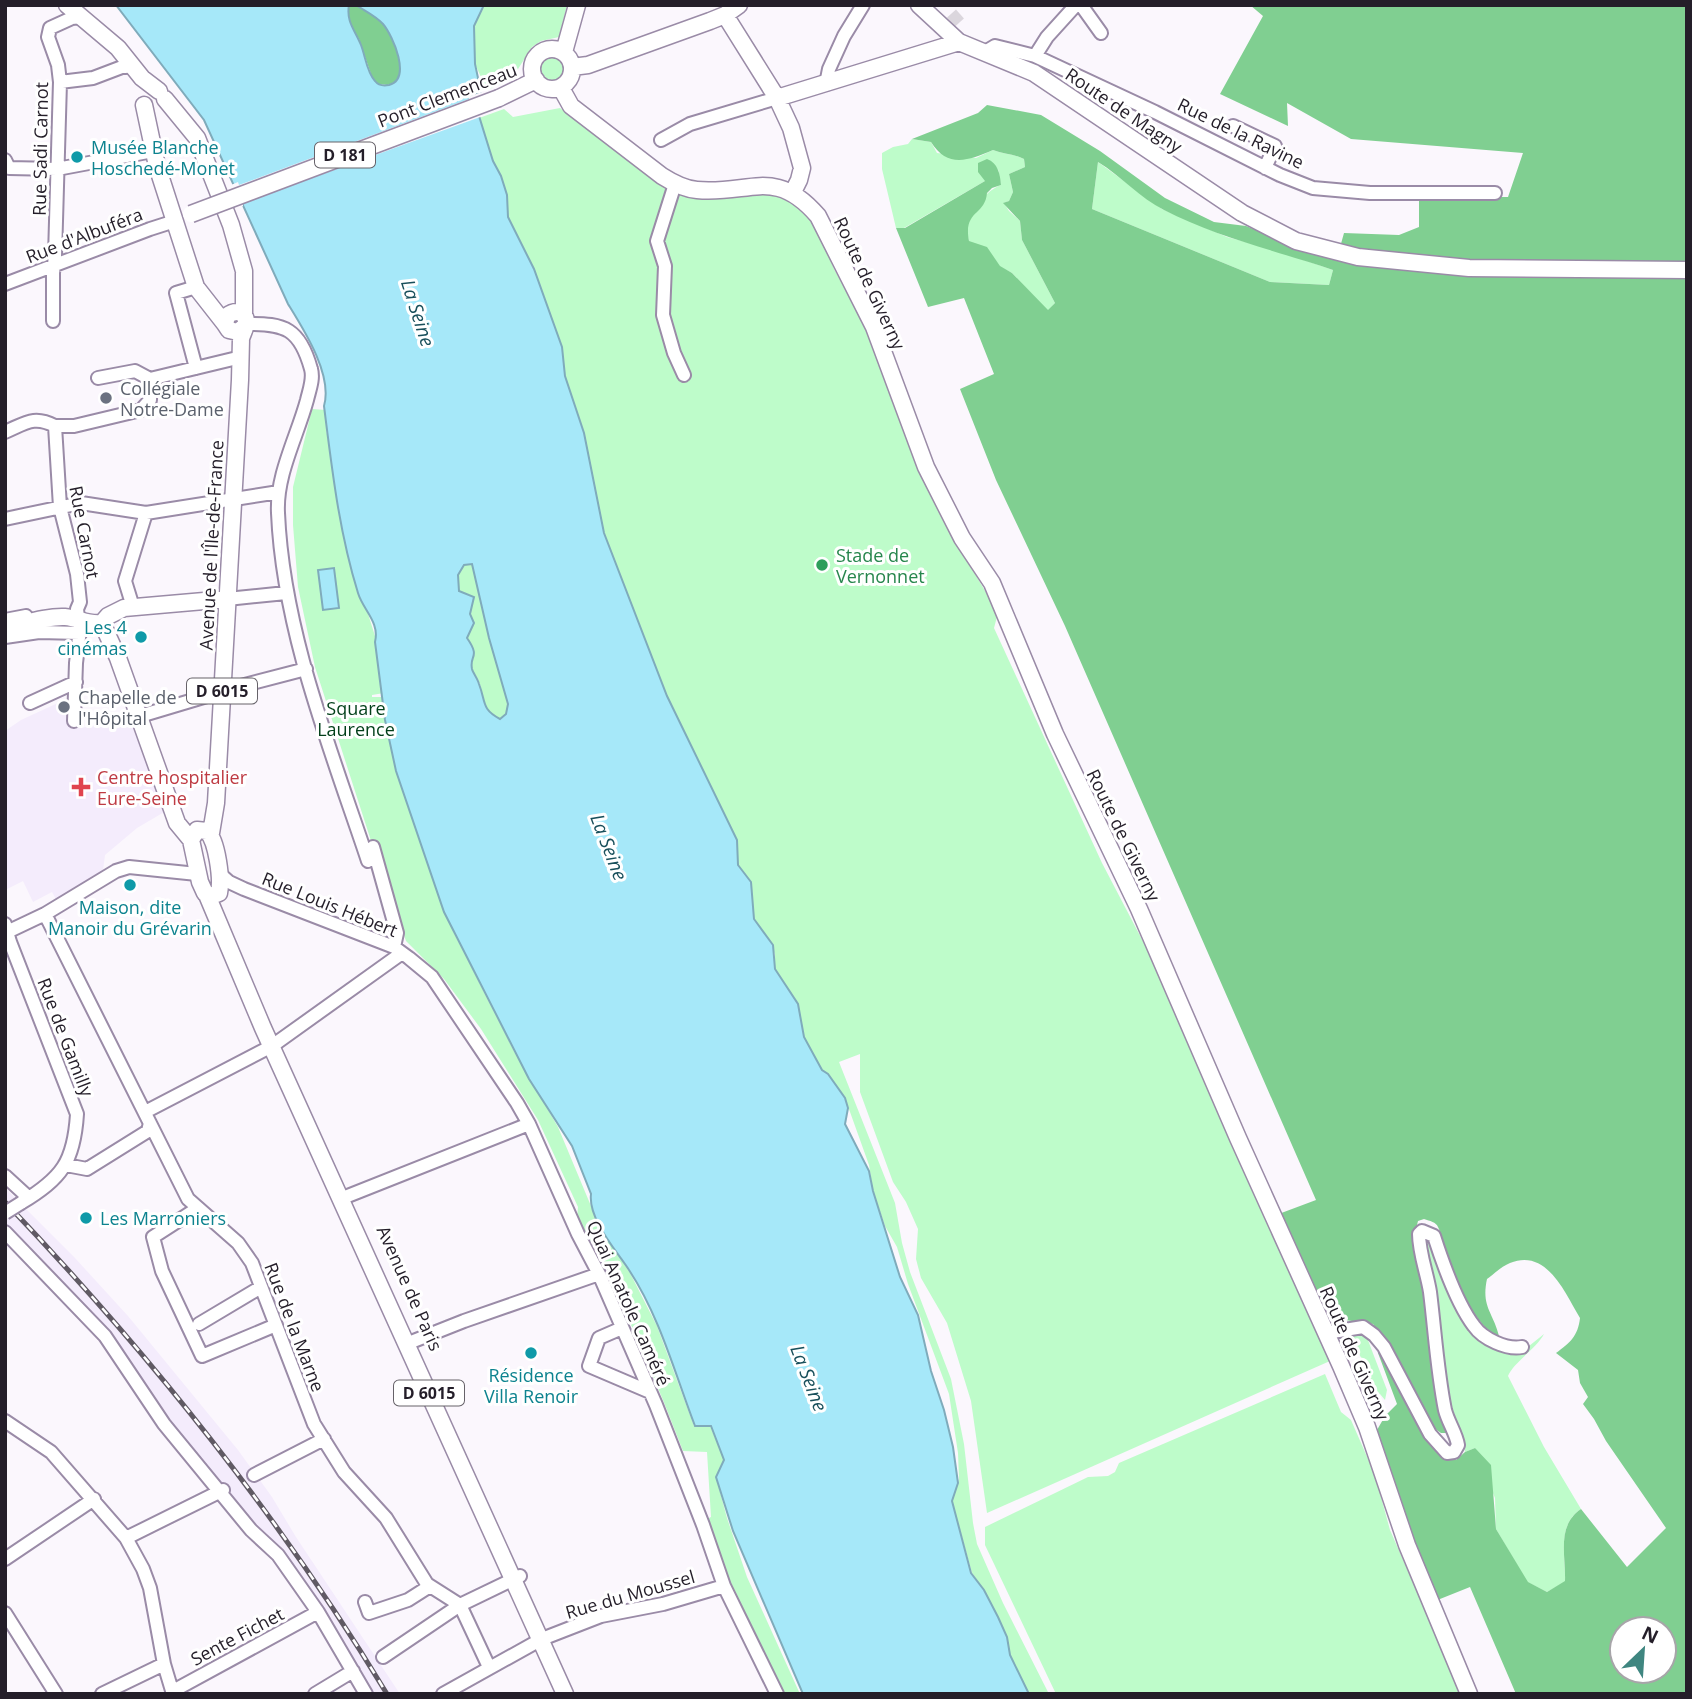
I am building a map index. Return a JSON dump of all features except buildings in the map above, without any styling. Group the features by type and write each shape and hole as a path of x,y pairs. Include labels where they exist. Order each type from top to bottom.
{"main road":[{"name":"D 6015","path":"67,5 118,48 146,82 154,106"},
{"path":"577,5 568,59 570,78 561,88 546,88 536,80 533,67 538,55 550,49 568,59 588,65 739,5"},
{"path":"777,98 959,42 947,25 919,5"},
{"path":"561,88 571,106 675,184 700,191 759,186 777,187 793,192 802,168 791,128 777,98 722,10"},
{"name":"D 6015","path":"86,21 126,67 154,106 184,120 199,143 231,225 244,271 234,317"},
{"name":"Route de Magny","path":"959,42 1034,73 1260,223 1296,241 1358,257 1469,268 1687,270"},
{"name":"Pont Clemenceau","path":"175,221 499,97 536,80"},
{"path":"154,106 153,151 196,287 234,317"},
{"name":"Route de Giverny","path":"793,192 818,216 874,327 926,467 962,538 992,583 1055,734 1139,909 1367,1427 1407,1545 1469,1694"},
{"name":"Avenue de l'Île-de-France","path":"234,317 233,359 239,393"},
{"name":"Avenue de l'Île-de-France","path":"200,833 220,874 213,894 202,888 197,874 200,833 214,819 217,783 241,340 234,317"},
{"path":"5,628 60,617 80,616 88,624 133,607 227,598"},
{"path":"108,618 111,639 177,823 200,833"},
{"name":"Avenue de Paris","path":"213,894 216,913 234,961 544,1639 565,1694"},
{"name":"Avenue de Paris","path":"544,1639 574,1694"}],"street":[{"path":"826,84 829,69 844,36 863,5"},
{"path":"1035,56 1047,37 1078,5 1101,33"},
{"name":"Rue Sadi Carnot","path":"55,265 60,82 58,65 48,37 50,28 72,18 86,21"},
{"name":"Rue de la Ravine","path":"985,51 995,46 1035,56 1155,112 1265,168 1313,188 1370,193 1495,194"},
{"path":"60,82 93,78 126,67"},
{"path":"661,140 690,124 777,98"},
{"path":"1233,126 1275,146 1265,168"},
{"path":"7,164 57,169 153,151"},
{"path":"675,184 657,241 665,266 663,314 668,335 684,375"},
{"name":"Rue d'Albuféra","path":"5,284 175,221"},
{"path":"54,321 55,265"},
{"path":"196,287 176,293 196,368"},
{"path":"5,1213 55,1179 66,1165 87,1169 148,1130 147,1117 272,1046 398,950 397,933 373,848 368,861 306,669 286,593 278,513 279,492 312,376 298,338 285,326 234,317"},
{"path":"98,379 135,371 150,380 233,359"},
{"path":"5,432 34,419 43,419 55,426 74,426 141,411 150,400 150,380"},
{"name":"Rue Carnot","path":"55,426 60,507 77,575 80,616 74,721"},
{"path":"7,515 81,503 146,513 279,492"},
{"path":"133,607 125,581 146,513"},
{"path":"227,598 286,593"},
{"path":"5,620 80,616"},
{"path":"5,637 39,632 80,616"},
{"path":"140,716 306,669"},
{"path":"30,703 76,682"},
{"path":"6,930 45,914 116,871 130,867 197,874"},
{"name":"Rue Louis Hébert","path":"220,874 244,889 398,950"},
{"name":"Rue Louis Hébert","path":"213,894 233,887 244,889"},
{"name":"Rue de la Marne","path":"45,914 188,1199 238,1243 252,1263 314,1424 344,1472 386,1518 430,1586 460,1605"},
{"name":"Rue de Gamilly","path":"6,930 77,1114 75,1140 66,1165"},
{"name":"Quai Anatole Caméré","path":"398,950 432,977 517,1102 529,1124 650,1392 703,1525 724,1586 777,1694"},
{"path":"344,1198 529,1124"},
{"path":"5,1176 25,1200"},
{"path":"198,1208 153,1237 162,1271 202,1356 275,1325"},
{"path":"1326,1333 1363,1327 1374,1335 1384,1347 1430,1434 1447,1453 1454,1452 1458,1445 1447,1416 1437,1371 1430,1293 1419,1245 1419,1234 1422,1231 1434,1236 1461,1304 1475,1329 1504,1346 1513,1349 1522,1347"},
{"path":"5,1232 105,1336 164,1424 251,1530 278,1555 318,1612 366,1694"},
{"path":"410,1343 464,1321 599,1274"},
{"path":"199,1324 261,1287"},
{"path":"622,1328 599,1338 589,1366 650,1392"},
{"path":"5,1421 51,1452 126,1538 150,1588 164,1664 173,1692"},
{"path":"254,1475 324,1439"},
{"path":"126,1538 221,1491"},
{"path":"5,1559 94,1499"},
{"path":"383,1657 460,1605 516,1578"},
{"path":"365,1602 369,1614 408,1600 430,1586"},
{"name":"Rue du Moussel","path":"443,1694 544,1639 601,1616 663,1604 724,1586"},
{"path":"460,1605 489,1667"},
{"name":"Sente Fichet","path":"173,1692 318,1612"},
{"path":"5,1613 40,1664 56,1694"},
{"path":"102,1694 164,1664"},
{"path":"316,1694 352,1671"}],"shaded area":[{"name":"Centre hospitalier Eure-Seine","path":"60,702 59,712 68,713 69,725 81,728 125,718 127,714 166,811 137,828 105,855 103,870 88,883 57,901 52,892 33,902 23,881 5,890 5,731 21,720"},
{"path":"5,1188 128,1316 238,1450 272,1497 400,1694 370,1694 249,1521 40,1263 5,1226"}],"green space":[{"path":"349,5 371,13 389,32 399,56 399,80 388,85 377,84 372,77 359,39 348,22"},
{"path":"485,5 567,5 559,37 541,41 532,47 511,80 487,90 475,64 474,26"},
{"path":"1250,5 1687,5 1687,1694 1516,1694 1470,1587 1435,1601 1389,1472 1377,1430 1385,1416 1397,1404 1378,1353 1384,1353 1435,1444 1456,1460 1475,1448 1491,1465 1496,1529 1528,1582 1547,1592 1565,1581 1565,1533 1573,1516 1581,1509 1627,1567 1666,1528 1583,1404 1588,1397 1580,1383 1578,1370 1556,1353 1572,1338 1580,1318 1561,1286 1544,1267 1523,1260 1507,1264 1487,1279 1485,1296 1499,1336 1482,1324 1465,1299 1442,1247 1437,1225 1424,1219 1418,1221 1416,1229 1449,1428 1446,1433 1434,1428 1422,1403 1373,1324 1331,1318 1276,1215 1316,1200 1065,626 996,480 960,389 994,374 964,298 928,307 896,228 905,228 985,181 978,172 978,163 987,159 996,166 1001,185 987,193 982,206 972,218 968,231 969,241 987,247 1000,266 1012,273 1048,310 1055,303 1022,240 1020,221 1003,203 1009,201 1013,192 1009,174 1025,167 1024,159 993,150 967,159 951,159 944,156 931,142 912,139 978,113 987,105 1041,115 1100,151 1165,198 1214,222 1246,226 1295,246 1337,258 1344,233 1399,235 1419,227 1419,197 1508,197 1523,153 1351,139 1287,103 1288,126 1220,94 1263,16","holes":["1098,162 1155,205 1184,220 1333,270 1329,285 1270,282 1092,209"]},
{"path":"552,54 558,55 566,63 566,75 558,83 552,84 546,83 538,75 537,69 538,63 546,55"},
{"path":"560,108 660,182 784,195 804,209 817,226 834,269 871,335 913,456 941,516 998,613 994,628 1102,863 1148,951 1330,1361 987,1513 971,1401 947,1323 921,1278 916,1259 918,1229 893,1182 860,1092 860,1054 839,1062 895,1203 910,1272 951,1379 964,1444 977,1544 1049,1694 1029,1694 1010,1655 1007,1637 998,1617 972,1573 952,1501 959,1479 949,1394 897,1247 885,1226 873,1191 869,1165 845,1098 822,1070 804,1037 798,1004 775,969 775,954 754,920 751,888 738,865 737,840 667,696 604,533 584,433 565,376 562,347 534,269 508,216 507,195 479,118 504,109 513,117"},
{"path":"912,139 931,142 937,153 976,158 993,150 1024,159 1025,167 1009,174 1013,192 1009,201 1004,203 1020,221 1022,240 1055,303 1048,311 1012,273 1000,267 987,248 969,242 969,218 985,196 1001,185 998,169 985,181 904,228 896,228 882,169 882,153 908,144"},
{"path":"1098,162 1162,209 1227,237 1333,270 1329,285 1270,282 1092,209"},
{"name":"Square Laurence","path":"312,409 326,410 326,429 348,550 375,636 384,693 372,697 382,697 392,753 453,931 515,1053 558,1127 601,1230 630,1273 657,1326 694,1426 710,1426 724,1460 716,1477 727,1518 747,1577 800,1694 785,1694 728,1577 705,1520 711,1517 707,1452 683,1451 604,1261 583,1231 577,1218 578,1207 538,1120 481,1029 444,979 406,941 315,667 298,587 293,487"},
{"path":"472,564 508,704 506,714 500,719 486,707 478,679 472,670 473,652 467,638 473,597 459,591 458,575 464,565"},
{"path":"1428,1235 1472,1326 1518,1351 1544,1334 1508,1376 1544,1447 1581,1509 1573,1516 1565,1533 1565,1582 1547,1592 1527,1582 1496,1529 1495,1498 1475,1448 1465,1452 1449,1403 1425,1239"},
{"path":"1355,1330 1366,1335 1387,1390 1385,1400 1374,1391 1365,1369 1367,1368 1350,1338 1349,1334"},
{"path":"1325,1374 1341,1412 1351,1420 1375,1475 1390,1530 1462,1694 1056,1694 985,1545 985,1527 1088,1477 1108,1476 1115,1472 1119,1463"}],"water":[{"name":"La Seine","path":"116,5 349,5 350,21 372,78 379,84 389,85 396,81 399,75 400,66 395,47 383,24 356,5 484,5 474,26 475,64 481,92 469,97 479,116 493,161 501,176 507,195 508,217 534,269 562,347 565,376 584,433 604,533 667,696 737,840 738,865 751,882 754,919 773,945 775,969 798,1004 804,1037 822,1070 845,1098 848,1108 845,1124 869,1171 900,1277 918,1315 931,1371 944,1410 958,1483 952,1501 971,1573 984,1590 998,1617 1007,1637 1010,1655 1029,1694 803,1694 733,1531 716,1477 724,1460 711,1426 695,1426 650,1307 598,1224 591,1204 591,1194 572,1146 529,1079 444,912 396,771 385,720 375,628 358,593 341,524 321,367 288,304 204,120","holes":["472,564 508,704 506,714 500,719 485,705 472,669 474,653 467,638 474,623 470,614 474,597 459,591 458,575 464,565"]},
{"path":"334,568 339,608 323,610 318,570"}],"pier":[{"path":"485,91 484,95 473,99 483,116 243,203 241,207 231,185 238,182 239,185"}],"tunnel":[{"path":"951,22 960,14"}],"railway":[{"path":"5,1202 161,1377 257,1499 387,1694"}],"place":[{"name":"Musée Blanche Hoschedé-Monet","path":"77,157"},
{"name":"Collégiale Notre-Dame","path":"106,398"},
{"name":"Stade de Vernonnet","path":"822,565"},
{"name":"Les 4 cinémas","path":"141,637"},
{"name":"Chapelle de l'Hôpital","path":"64,707"},
{"name":"Centre hospitalier Eure-Seine","path":"81,787"},
{"name":"Maison, dite Manoir du Grévarin","path":"130,885"},
{"name":"Les Marroniers","path":"86,1218"},
{"name":"Résidence Villa Renoir","path":"531,1353"}]}
